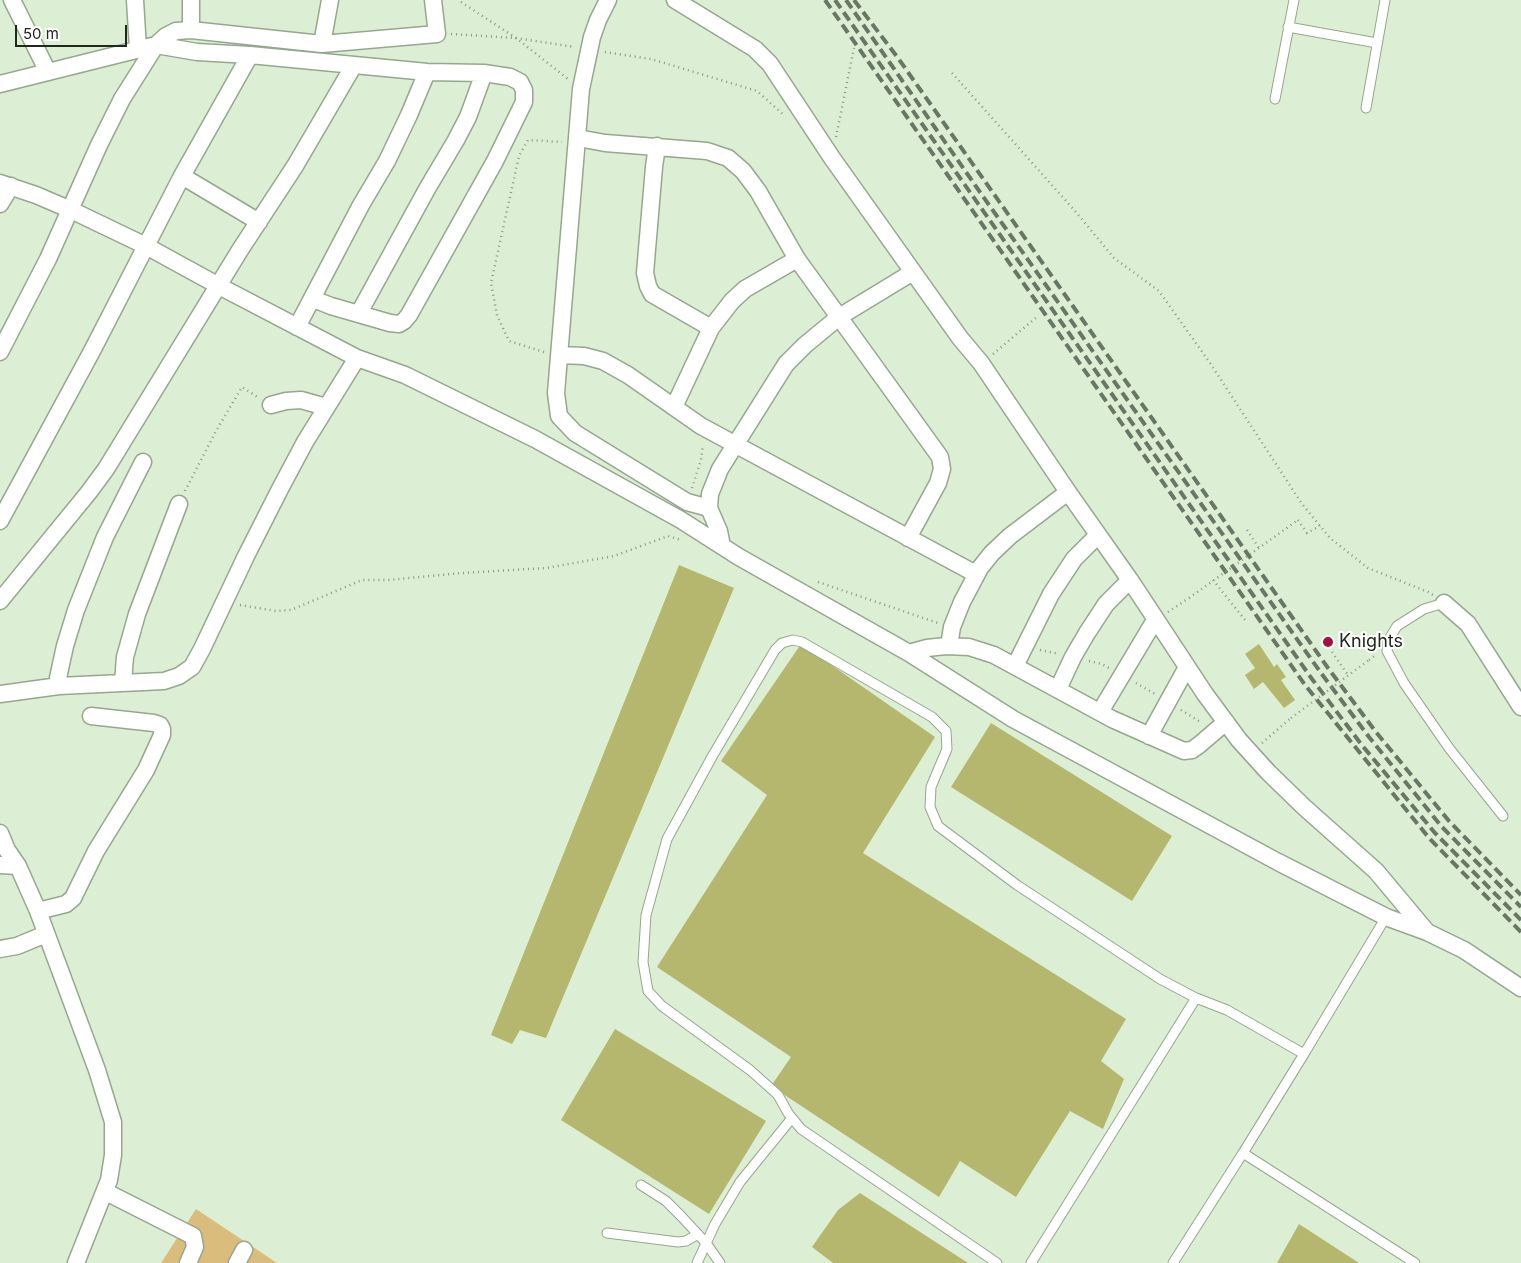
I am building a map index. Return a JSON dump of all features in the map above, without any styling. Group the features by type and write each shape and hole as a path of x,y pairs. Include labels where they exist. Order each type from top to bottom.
{"street":[{"path":"12,0 48,72"},
{"path":"135,0 138,50"},
{"path":"190,0 191,30"},
{"path":"322,44 330,0"},
{"path":"0,352 48,259 99,145 122,100 156,45 166,36 176,31 191,30 322,44 437,34 433,0"},
{"path":"608,0 598,20 589,49 582,89 556,394 560,416 575,433 687,502 708,508"},
{"path":"674,0 756,49 770,64 832,158 960,338 982,363 1068,492 1130,580 1155,620 1239,740 1268,772 1376,872 1427,932"},
{"path":"0,84 156,45 197,52 250,55 354,66 427,72 484,73 510,77 520,82 524,90 524,102 496,161 404,321 399,324 390,323 313,299"},
{"path":"0,521 92,350 182,176 250,55"},
{"path":"0,601 106,469 295,166 354,66"},
{"path":"297,327 386,161 409,115 427,72"},
{"path":"359,313 426,189 468,117 484,73"},
{"path":"578,138 605,143 657,146 707,152 728,158 743,171 758,191 798,259 940,457 942,469 938,483 908,538"},
{"path":"657,146 645,273 648,286 652,294 711,328"},
{"path":"182,176 259,222"},
{"path":"0,204 6,184 71,210 146,246 358,358 405,375 535,439 681,520 722,546 909,653 1013,719 1278,862 1386,917 1427,932 1464,950 1521,988"},
{"path":"674,407 711,328 732,301 744,289 798,259"},
{"path":"722,546 708,508 710,494 720,469 786,364 805,344 839,317 913,272"},
{"path":"560,355 584,356 603,361 628,375 701,426 976,574"},
{"path":"0,694 59,686 164,681 192,668 280,489 326,407 358,358"},
{"path":"271,405 301,400 326,407"},
{"path":"59,686 58,678 65,646 76,610 105,537 143,462"},
{"path":"949,646 952,627 962,602 976,574 992,553 1010,536 1068,492"},
{"path":"123,682 125,657 137,614 179,504"},
{"path":"1015,666 1051,594 1074,559 1098,535"},
{"path":"1058,689 1073,657 1106,604 1130,580"},
{"path":"1444,603 1468,624 1521,707"},
{"path":"1100,712 1155,620"},
{"path":"909,653 927,648 949,646 969,648 994,655 1100,712 1184,751 1192,750 1226,722"},
{"path":"1149,736 1188,667"},
{"path":"38,911 66,904 73,898 96,851 146,770 162,735 160,725 154,723 91,716"},
{"path":"0,833 7,850 18,866 38,911 97,1070 113,1122 113,1155 106,1192 76,1263"},
{"path":"0,865 18,866"},
{"path":"0,949 16,946 46,934"},
{"path":"106,1192 193,1236 196,1247 188,1263"}],"lane":[{"path":"1275,99 1294,0"},
{"path":"1366,108 1385,0"},
{"path":"1288,28 1377,43"},
{"path":"1444,603 1424,609 1396,626 1388,641 1387,651 1404,683 1449,748 1504,816"},
{"path":"997,1263 801,1129 778,1095 750,1070 662,1006 648,991 643,962 646,914 667,839 713,755 775,650 782,643 793,640 802,642 932,717 946,731 948,749 931,787 930,807 938,826 1025,890 1160,979 1196,998 1227,1010 1304,1054"},
{"path":"1174,1263 1304,1054 1386,917"},
{"path":"1031,1263 1196,998"},
{"path":"696,1263 740,1182 792,1118"},
{"path":"1243,1153 1415,1263"},
{"path":"641,1185 666,1201 706,1243 720,1263"},
{"path":"607,1233 678,1242 686,1241 698,1234"}],"path":[{"path":"461,2 516,38 582,89"},
{"path":"437,34 516,38 651,59 757,91 791,121"},
{"path":"832,158 854,48"},
{"path":"952,73 1075,211 1114,258 1159,292 1210,363 1302,504 1330,538 1368,568 1428,592 1444,603"},
{"path":"560,355 508,341 497,315 491,283 520,156 528,140 562,142 578,138"},
{"path":"982,363 1038,316"},
{"path":"179,504 216,431 242,387 271,405"},
{"path":"687,502 701,460 704,439 701,426"},
{"path":"1175,608 1298,520 1306,533 1320,526"},
{"path":"1246,530 1259,548"},
{"path":"224,602 264,608 276,612 291,610 362,580 388,580 546,568 614,556 668,536 685,541"},
{"path":"1213,580 1246,619"},
{"path":"1332,652 1348,676"},
{"path":"1262,742 1369,660"}],"shaded area":[{"path":"196,1209 277,1263 161,1263"}],"building":[{"path":"679,565 734,588 546,1038 520,1030 512,1044 491,1035"},
{"path":"801,644 935,737 863,853 1126,1019 1101,1061 1124,1079 1103,1129 1070,1111 1016,1197 960,1161 939,1197 771,1086 791,1057 657,967 767,795 721,761"},
{"path":"1259,644 1274,667 1277,664 1286,677 1281,680 1295,700 1284,708 1263,682 1254,689 1245,675 1255,668 1245,654"},
{"path":"991,723 1172,836 1132,901 951,787"},
{"path":"615,1029 766,1121 709,1214 561,1120"},
{"path":"860,1193 968,1263 833,1263 812,1247 838,1210"},
{"path":"1299,1224 1359,1263 1277,1263"}],"railway":[{"path":"825,0 1305,685 1429,838 1521,932"},
{"path":"835,0 1312,679 1361,744 1435,833 1521,920"},
{"path":"846,0 1321,673 1369,737 1442,827 1521,907"},
{"path":"854,0 898,58 1328,668 1376,732 1449,821 1521,895"}],"place":[{"name":"Knights","path":"1328,642"}]}
